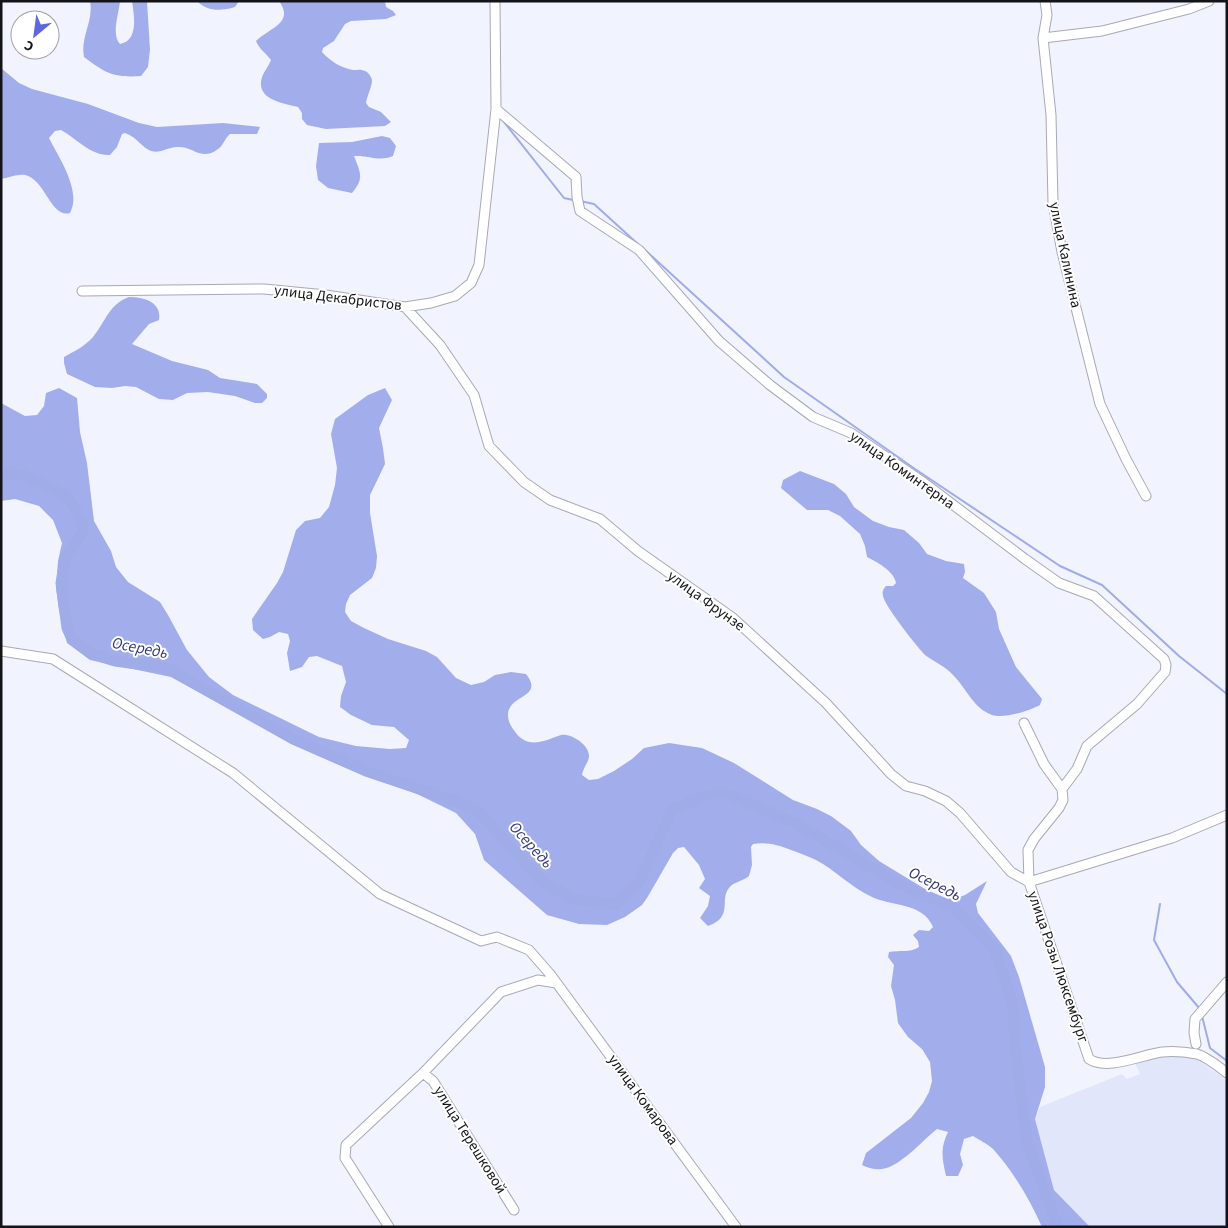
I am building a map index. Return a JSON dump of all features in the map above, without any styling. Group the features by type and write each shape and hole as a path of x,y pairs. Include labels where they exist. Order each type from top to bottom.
{"street":[{"name":"улица Декабристов","path":"82,291 264,289 326,295 405,307 431,303 455,296 471,283 479,265 496,108 495,1"},
{"name":"улица Калинина","path":"1045,1 1046,15 1043,38 1051,115 1053,203 1062,252 1100,404 1146,496"},
{"path":"1043,38 1102,31 1209,1"},
{"name":"улица Коминтерна","path":"496,108 576,177 580,211 639,250 719,341 770,385 813,417 851,433 915,477 1059,583 1094,596 1164,659 1166,665 1165,672 1138,704 1087,746 1077,769 1062,789"},
{"name":"улица Фрунзе","path":"405,307 440,345 474,395 490,446 524,482 550,500 600,519 638,551 733,618 826,703 891,774 906,786 925,791 946,801 960,813 1011,872 1029,882"},
{"name":"улица Комарова","path":"1,650 53,659 233,773 380,894 481,941 497,937 528,950 550,974 736,1227"},
{"path":"1024,723 1044,764 1062,789"},
{"name":"улица Розы Люксембург","path":"1062,789 1062,800 1059,808 1034,839 1028,850 1029,882 1089,1058 1095,1063 1105,1064 1162,1052 1182,1052 1199,1055 1227,1073"},
{"name":"улица Розы Люксембург","path":"1029,882 1172,838 1227,815"},
{"path":"388,1227 345,1158 346,1145 423,1073 501,992 538,980 556,983"},
{"path":"1196,1044 1195,1019 1227,982"},
{"name":"улица Терешковой","path":"423,1073 433,1081 514,1210"}],"shaded area":[{"path":"90,1 120,1 116,35 120,44 126,42 133,33 132,1 147,1 150,50 148,67 141,76 124,76 104,71 84,57 84,43 91,8"},
{"path":"197,1 239,1 235,7 220,10 210,9"},
{"path":"279,1 385,1 386,7 396,15 386,19 351,21 345,24 334,41 323,48 322,52 340,66 353,70 363,70 368,73 372,80 366,103 369,107 381,112 391,122 385,126 326,129 307,125 302,119 302,113 298,107 278,102 266,96 261,85 262,77 271,60 256,41 282,20 284,15"},
{"path":"1,68 19,83 32,89 88,104 139,123 157,127 223,123 260,127 257,134 230,134 220,148 207,154 183,147 170,148 158,152 151,151 125,133 122,134 117,147 110,155 103,155 90,150 61,130 55,131 49,138 68,175 73,195 70,213 63,213 53,205 38,183 32,178 22,175 1,179"},
{"path":"382,136 390,138 396,146 393,156 378,158 354,156 360,179 352,193 328,188 318,180 316,166 319,143 352,142"},
{"path":"129,297 151,302 158,309 159,314 159,320 149,324 132,344 172,361 208,370 220,378 257,384 267,394 267,398 262,403 255,403 235,396 208,392 187,393 173,400 159,399 136,387 95,387 67,374 64,357 90,340 112,309 122,300"},
{"path":"59,388 77,398 80,432 87,463 94,521 111,551 116,567 128,582 160,602 187,650 209,677 233,695 319,737 356,746 390,749 406,748 409,740 394,727 372,725 351,715 340,707 341,696 346,682 342,666 317,656 309,657 302,667 290,671 287,653 290,641 288,634 279,632 263,639 253,630 252,619 283,572 296,530 305,521 320,518 329,507 337,468 331,434 335,419 368,395 385,388 392,400 379,428 385,464 370,495 370,513 377,556 376,568 372,578 350,595 345,612 351,621 388,639 426,651 437,657 456,678 471,685 484,682 495,675 511,672 526,674 531,682 531,688 529,692 513,703 510,708 508,717 511,726 521,738 529,742 544,741 561,735 575,738 583,744 588,753 589,757 582,775 589,780 598,779 614,771 644,748 669,743 702,748 734,763 793,800 831,816 851,831 861,845 879,861 945,899 965,895 987,881 976,904 978,913 1011,956 1045,1067 1045,1087 1035,1119 1054,1190 1090,1227 1042,1227 1014,1176 991,1147 973,1136 964,1139 960,1154 963,1165 958,1176 946,1176 942,1154 948,1132 937,1129 904,1158 889,1167 877,1169 862,1165 866,1153 911,1118 923,1103 932,1081 930,1062 922,1049 908,1037 898,1023 891,986 894,965 888,957 889,952 909,951 919,947 918,941 913,935 919,930 929,931 933,927 922,913 906,906 870,896 810,857 772,844 763,843 753,844 751,847 752,865 749,876 729,888 726,893 721,918 708,926 700,918 708,906 710,896 699,888 705,879 699,865 684,847 678,848 673,853 642,905 625,917 607,925 579,924 547,915 484,860 475,834 456,813 415,793 354,771 292,744 171,677 90,660 67,643 56,588 58,561 62,543 53,520 39,506 15,499 1,501 1,403 25,416 37,415 44,406 46,393"},
{"path":"800,471 834,484 846,494 854,507 873,521 904,530 919,543 927,554 946,561 964,564 965,572 963,578 984,593 996,612 999,629 1016,667 1042,699 1040,705 1030,710 1003,716 985,712 975,703 950,672 925,655 885,601 883,589 886,586 893,586 896,583 895,579 885,567 867,557 860,534 840,516 828,510 807,510 781,488 783,480"},
{"path":"1160,1056 1185,1057 1198,1060 1227,1081 1227,1227 1090,1227 1054,1190 1035,1119 1040,1107 1122,1074 1127,1079 1140,1074 1135,1063"}],"waterway":[{"path":"500,117 564,198 573,200"},
{"path":"580,201 594,204 639,245"},
{"path":"645,250 784,377 915,469 1060,566 1102,585 1179,656 1227,694"},
{"name":"Осередь","path":"1,477 5,474 24,475 67,496 83,523 83,532 65,560 61,583 67,628 72,639 92,654 115,661 167,668 293,739 366,771 479,811 542,882 578,900 617,904 639,882 672,810 704,796 722,792 795,823 901,885 953,907 994,948 1013,1004 1015,1045 1027,1142 1058,1227"},
{"path":"1160,904 1154,940 1177,982 1200,1009"},
{"path":"1202,1016 1210,1048 1227,1061"}]}
